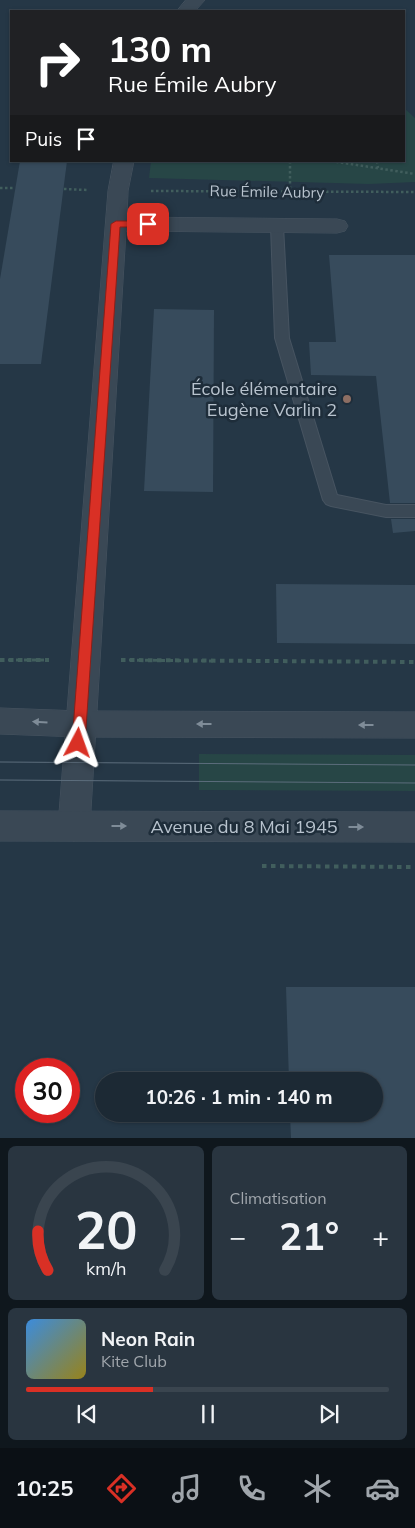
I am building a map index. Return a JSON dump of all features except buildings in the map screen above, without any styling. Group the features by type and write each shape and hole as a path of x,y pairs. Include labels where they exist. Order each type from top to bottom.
{"street":[{"path":"187,10 196,0"},
{"path":"74,826 118,191 124,162"},
{"name":"Rue Émile Aubry","path":"116,224 337,226"},
{"path":"0,721 80,724 415,725"},
{"name":"Avenue du 8 Mai 1945","path":"0,826 415,827"}],"lane":[{"path":"277,226 282,338 330,500 386,511 415,511"}],"path":[{"path":"290,162 290,192"},
{"path":"338,162 415,174"},
{"path":"377,162 378,168"},
{"path":"0,188 15,188"},
{"name":"Rue Émile Aubry","path":"118,191 415,192"},
{"path":"0,660 415,662"}],"green space":[{"path":"405,109 415,118 415,182 369,184 149,178 151,162 405,162"},
{"path":"199,754 415,755 415,791 199,790"}],"tram line":[{"path":"0,762 415,765"},
{"path":"0,780 415,783"}],"place":[{"name":"École élémentaire Eugène Varlin 2","path":"347,399"}],"route":[{"path":"78,743 116,224 148,224"}]}
